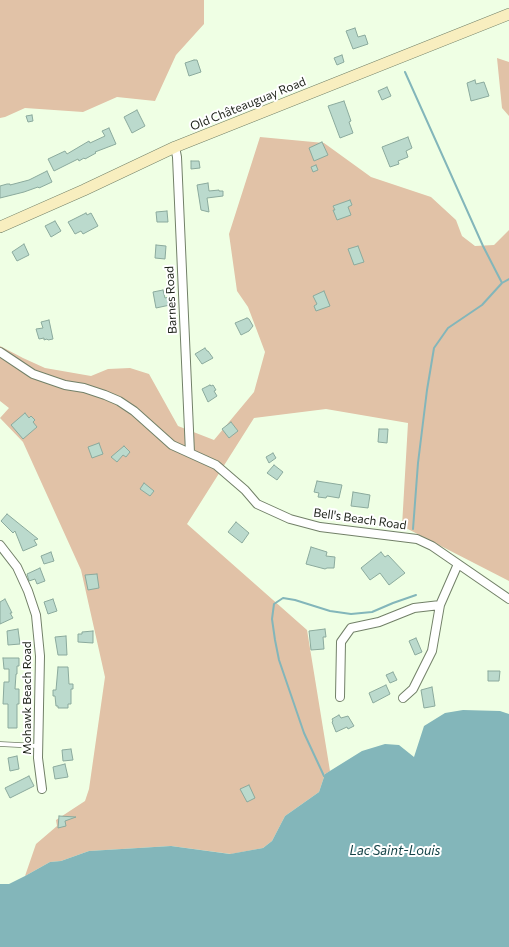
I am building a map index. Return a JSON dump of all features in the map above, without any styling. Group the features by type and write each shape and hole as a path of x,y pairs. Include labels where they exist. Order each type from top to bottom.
{"street":[{"name":"Old Châteauguay Road","path":"0,227 84,190 174,147 509,14"},
{"name":"Barnes Road","path":"174,147 177,164 190,453"},
{"name":"Bell's Beach Road","path":"0,352 33,374 65,385 84,388 119,401 134,411 172,445 216,466 245,490 257,504 290,519 320,527 343,531 403,536 417,539 432,546 509,599"},
{"name":"Mohawk Beach Road","path":"0,545 16,567 28,591 36,615 40,656 38,758 42,789"},
{"path":"402,698 413,689 432,651 440,605 458,564"},
{"path":"340,697 341,642 351,628 379,622 414,608 440,605"}],"lane":[{"path":"0,744 38,746"}],"shaded area":[{"path":"0,0 204,0 204,24 176,55 155,101 117,97 83,112 25,108 0,118"},
{"path":"497,58 509,62 509,116 502,108"},
{"path":"260,137 324,143 371,177 431,197 456,220 462,236 475,246 494,245 509,230 509,581 402,526 408,423 326,409 254,418 187,524 307,630 330,771 325,774 319,792 285,816 272,841 263,848 231,854 171,846 89,851 61,861 50,862 25,876 36,844 57,826 56,820 85,801 89,789 105,677 81,570 23,442 0,418 9,408 0,401 0,346 45,368 91,376 108,369 130,368 149,374 178,426 214,440 254,392 265,352 248,307 237,291 229,234"}],"water":[{"name":"Lac Saint-Louis","path":"463,710 500,711 509,714 509,947 0,947 0,884 9,884 50,862 61,861 89,851 171,846 230,854 263,848 272,841 285,816 319,792 325,774 362,751 385,744 399,745 414,757 424,726 445,713"}],"building":[{"path":"355,28 358,37 365,35 368,44 353,49 346,31"},
{"path":"342,55 344,62 337,65 334,58"},
{"path":"197,60 201,72 189,76 185,63"},
{"path":"475,80 476,84 484,82 489,96 471,101 467,83"},
{"path":"387,87 391,96 382,100 378,91"},
{"path":"344,101 351,121 349,122 353,133 340,138 328,106"},
{"path":"137,110 145,126 132,133 124,117"},
{"path":"32,115 33,121 28,122 26,116"},
{"path":"109,128 116,144 95,152 96,153 85,159 84,158 79,161 78,159 54,171 48,159 65,151 67,154 89,141 90,143 105,136 102,131"},
{"path":"408,137 412,148 406,151 408,157 398,161 399,164 390,167 382,147"},
{"path":"322,142 328,155 314,161 309,148"},
{"path":"191,161 199,161 200,168 191,169"},
{"path":"316,165 318,170 313,172 311,167"},
{"path":"47,171 52,182 39,188 38,187 0,198 0,186 29,180"},
{"path":"208,183 209,191 223,191 223,196 207,198 209,212 201,210 197,185"},
{"path":"350,200 352,205 348,207 351,215 337,220 333,206"},
{"path":"167,211 168,222 157,222 156,212"},
{"path":"86,213 87,215 91,213 98,226 83,234 81,231 75,234 68,222"},
{"path":"55,221 61,231 51,237 45,226"},
{"path":"24,244 29,255 17,261 12,252"},
{"path":"156,245 166,246 165,259 155,258"},
{"path":"358,246 364,262 354,265 348,249"},
{"path":"163,290 165,298 169,297 170,305 156,308 153,292"},
{"path":"324,291 330,306 316,311 314,306 317,304 313,296"},
{"path":"247,318 253,326 249,331 241,335 235,323"},
{"path":"49,320 53,339 39,339 36,329 43,328 41,322"},
{"path":"205,348 213,358 202,364 195,354"},
{"path":"213,385 217,396 208,402 202,389"},
{"path":"25,413 29,418 31,416 35,420 33,422 37,427 23,439 11,425"},
{"path":"231,422 238,431 229,438 222,429"},
{"path":"379,429 388,429 387,443 378,442"},
{"path":"99,443 103,454 92,458 88,447"},
{"path":"124,446 130,452 126,457 123,455 117,462 111,457"},
{"path":"273,453 276,458 269,463 266,457"},
{"path":"274,465 283,472 277,480 267,473"},
{"path":"317,481 342,485 339,498 327,496 326,498 318,497 319,493 314,492"},
{"path":"144,483 154,491 150,496 140,489"},
{"path":"353,492 370,495 368,508 351,506"},
{"path":"7,514 38,539 34,540 37,545 23,551 15,531 13,533 1,521"},
{"path":"236,522 249,533 242,543 228,532"},
{"path":"311,547 327,552 326,556 335,557 334,568 325,569 306,564"},
{"path":"51,552 54,561 44,564 41,556"},
{"path":"381,552 385,557 388,555 405,573 389,585 380,573 370,580 361,568"},
{"path":"40,568 45,581 37,584 35,579 29,581 27,574"},
{"path":"97,574 99,588 88,590 85,575"},
{"path":"5,599 13,618 0,624 0,602"},
{"path":"53,599 57,611 48,614 44,602"},
{"path":"18,629 20,644 8,645 7,631"},
{"path":"325,629 326,637 323,637 324,649 311,650 309,631"},
{"path":"93,631 93,643 78,642 78,634"},
{"path":"66,636 67,655 58,655 55,637"},
{"path":"416,638 422,652 415,655 409,641"},
{"path":"3,658 19,658 15,689 19,689 19,704 17,704 17,728 8,728 8,704 3,704 4,682 9,682 9,669 4,669"},
{"path":"58,667 68,667 69,684 73,684 73,689 71,689 71,704 68,704 68,708 58,708 58,706 56,706 55,696 53,696 53,690 56,690"},
{"path":"488,671 500,671 499,681 488,681"},
{"path":"393,672 397,680 390,683 386,675"},
{"path":"386,685 390,694 373,703 369,693"},
{"path":"432,687 435,706 424,708 421,690"},
{"path":"339,715 341,718 348,716 354,726 348,729 347,727 336,732 332,719"},
{"path":"71,749 73,760 63,761 62,750"},
{"path":"17,756 19,769 10,771 8,758"},
{"path":"65,764 68,777 55,779 53,767"},
{"path":"29,776 34,786 10,798 5,788"},
{"path":"249,785 255,798 247,802 240,789"},
{"path":"59,816 76,817 65,821 66,826 58,828"}],"waterway":[{"path":"405,72 483,246 502,283 482,305 448,328 434,348 418,463 413,529"},
{"path":"502,283 509,279"},
{"path":"324,776 304,733 279,660 272,619 274,604 283,598 295,600 330,611 351,614 372,612 416,595"}]}
